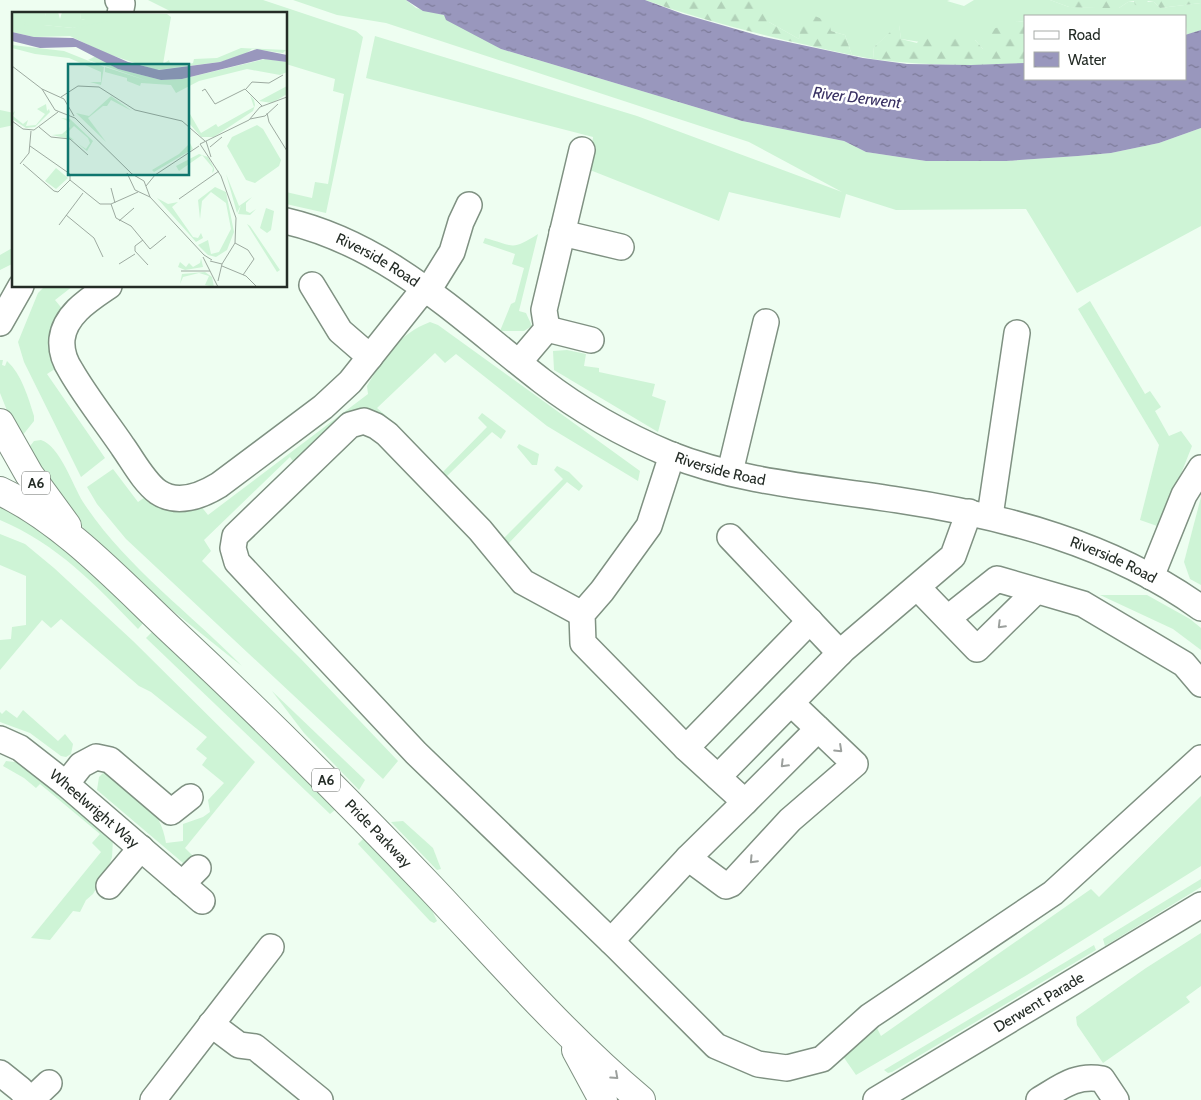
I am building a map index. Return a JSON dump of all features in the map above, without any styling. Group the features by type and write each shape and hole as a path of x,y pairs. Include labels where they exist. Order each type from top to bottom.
{"main road":[{"name":"Pride Parkway","path":"0,423 29,474 76,540"},
{"name":"Pride Parkway","path":"0,491 25,504 76,540 210,666 359,812 566,1032 641,1100"},
{"name":"Pride Parkway","path":"566,1032 603,1100"}],"street":[{"path":"118,0 122,4 120,12"},
{"path":"519,362 547,329 544,310 582,150"},
{"path":"106,288 80,306 73,315 62,338 62,350 70,370 143,475 158,492 173,498 194,496 219,484 323,407 350,382 426,287 434,281 452,252 461,222 469,205"},
{"name":"Riverside Road","path":"288,222 327,233 369,252 426,287 519,362 591,415 672,455 730,472 781,483 979,514 1072,542 1151,577 1201,608"},
{"path":"562,232 621,247"},
{"path":"312,285 340,331 370,357"},
{"path":"0,297 12,288"},
{"path":"0,323 19,288"},
{"path":"730,472 766,322"},
{"path":"547,329 590,340"},
{"path":"718,778 840,652 918,588 953,556 979,514 1016,333"},
{"path":"582,614 522,582 480,530 387,434 376,426 364,422 350,425 235,536 233,548 237,562 416,754 611,941 716,1046 758,1064 787,1068 822,1059 870,1016 1053,893 1201,758"},
{"path":"672,455 649,526 602,591 582,614 583,643 686,748 745,802"},
{"path":"1151,577 1184,495 1201,468"},
{"path":"730,537 840,652"},
{"path":"948,618 997,579 1083,604 1184,664 1201,684"},
{"path":"918,588 977,649 1036,591"},
{"path":"686,748 810,621"},
{"path":"688,858 726,886 731,884 790,820 855,764 792,702"},
{"path":"611,941 688,858 818,729"},
{"name":"Wheelwright Way","path":"0,740 20,748 66,784 140,848 190,876 202,901"},
{"path":"66,784 81,765 96,757 110,760 171,812 190,796"},
{"path":"109,886 140,848"},
{"name":"Derwent Parade","path":"876,1100 1201,905"},
{"path":"153,1100 271,947"},
{"path":"211,1024 239,1045 255,1047 320,1100"},
{"path":"0,1073 31,1100 49,1082"},
{"path":"1039,1100 1071,1082 1088,1076 1102,1079 1116,1100"}],"green space":[{"path":"148,0 263,0 356,31 363,37 326,213 288,204 288,192 312,198 315,182 328,184 344,94 333,91 335,79 288,65 288,12 172,12"},
{"path":"293,0 406,0 416,8 444,15 501,49 742,121 844,141 866,152 926,161 1006,161 1111,153 1159,143 1201,128 1201,226 1077,293 1026,209 896,210 846,194 840,218 729,192 719,221 590,170 593,137 366,78 375,36 637,116 842,192 749,142 386,23 337,15"},
{"path":"645,0 769,0 769,22 799,39 803,11 829,22 831,31 845,35 852,55 748,31 696,17"},
{"path":"769,0 950,0 947,1 964,6 974,0 1050,0 1069,7 1119,8 1128,2 1154,2 1160,8 1201,3 1201,30 1187,35 1186,15 1024,15 1024,22 1017,21 994,49 983,49 975,40 940,45 901,39 899,25 874,47 873,59 852,55 845,35 831,31 804,12 799,39 769,22"},
{"path":"1050,0 1201,0 1201,3 1160,8 1154,2 1148,1 1144,6 1135,5 1134,1 1128,2 1119,8 1096,8 1069,7"},
{"path":"1017,21 1024,22 1024,63 949,65 873,59 874,47 899,24 901,39 917,43 927,28 940,44 957,35 975,40 983,49 993,49 990,30"},
{"path":"0,110 12,113 12,125 0,128"},
{"path":"538,234 519,311 526,313 532,326 524,331 500,331 511,304 515,302 524,268 512,264 515,254 483,243 485,238 508,245 517,245"},
{"path":"12,248 12,264 0,270 0,255"},
{"path":"43,288 70,288 55,300 64,311 55,325 50,338 53,359 58,367 47,374 105,458 81,477 24,362 18,342 38,293"},
{"path":"1090,301 1145,394 1150,391 1161,407 1155,411 1169,436 1181,431 1192,446 1160,527 1140,520 1159,445 1078,309"},
{"path":"430,322 438,325 640,471 638,481 547,426 456,354 445,363 435,353 377,408 392,421 384,423 378,420 297,467 290,457 204,540 211,551 202,561 301,659 398,761 383,779 126,539 97,504 87,487 113,469 138,502 148,495 200,505 208,515 368,394 367,386 393,348 409,333"},
{"path":"567,350 586,354 584,366 599,368 599,372 655,384 652,396 666,401 658,432 554,370 553,351"},
{"path":"0,360 3,360 2,365 5,366 7,361 17,373 34,416 34,421 22,436 16,433 0,393"},
{"path":"482,413 506,431 501,439 492,432 446,477 440,475 487,427 478,418"},
{"path":"41,440 48,444 60,458 83,502 118,547 158,588 242,666 144,586 97,543 56,495 27,450 34,441"},
{"path":"519,444 539,454 537,465 532,465 517,447"},
{"path":"557,466 569,472 583,486 579,491 567,482 509,543 518,553 509,554 494,528 504,538 563,479 554,470"},
{"path":"1201,497 1201,585 1190,579 1184,562"},
{"path":"0,502 68,551 145,621 138,629 107,597 58,553 21,530 0,520"},
{"path":"0,534 25,544 54,568 133,641 255,762 185,848 196,859 189,868 97,790 99,777 104,772 111,770 138,793 153,810 159,820 166,843 183,841 183,824 203,817 210,812 208,800 224,783 202,765 207,758 196,749 207,737 151,692 139,686 61,619 51,628 42,620 0,670 0,640 11,639 12,627 26,625 26,576 0,565"},
{"path":"1100,595 1147,595 1190,619 1201,628 1201,650 1173,629"},
{"path":"154,630 340,806 330,814 146,638"},
{"path":"272,691 365,780 359,790 304,733"},
{"path":"6,710 17,718 23,710 58,741 65,734 73,744 71,754 66,757 61,756 30,733 0,722 0,712 2,714"},
{"path":"6,761 23,763 113,839 112,857 108,868 93,894 86,900 80,912 73,911 50,940 31,938 101,852 92,843 100,834 40,784 36,788 24,778 3,766"},
{"path":"1201,796 1201,866 1027,975 856,1075 840,1052 876,1026 881,1036 1091,889 1099,897"},
{"path":"403,821 433,848 441,869 437,870 391,822"},
{"path":"364,838 431,908 437,921 434,923 430,921 358,844"},
{"path":"1201,879 1201,887 1105,946 1103,939"},
{"path":"1201,933 1201,986 1186,997 1190,1002 1103,1063 1077,1025 1076,1017 1146,968"},
{"path":"1094,945 1096,950 892,1072 888,1073 884,1070"}],"water":[{"name":"River Derwent","path":"406,0 645,0 683,14 760,36 863,58 907,64 971,65 1024,63 1024,80 1186,80 1186,35 1201,30 1201,128 1159,143 1111,153 1078,156 1006,161 926,161 866,152 844,141 742,121 501,49 446,20 444,15 423,11"}]}
